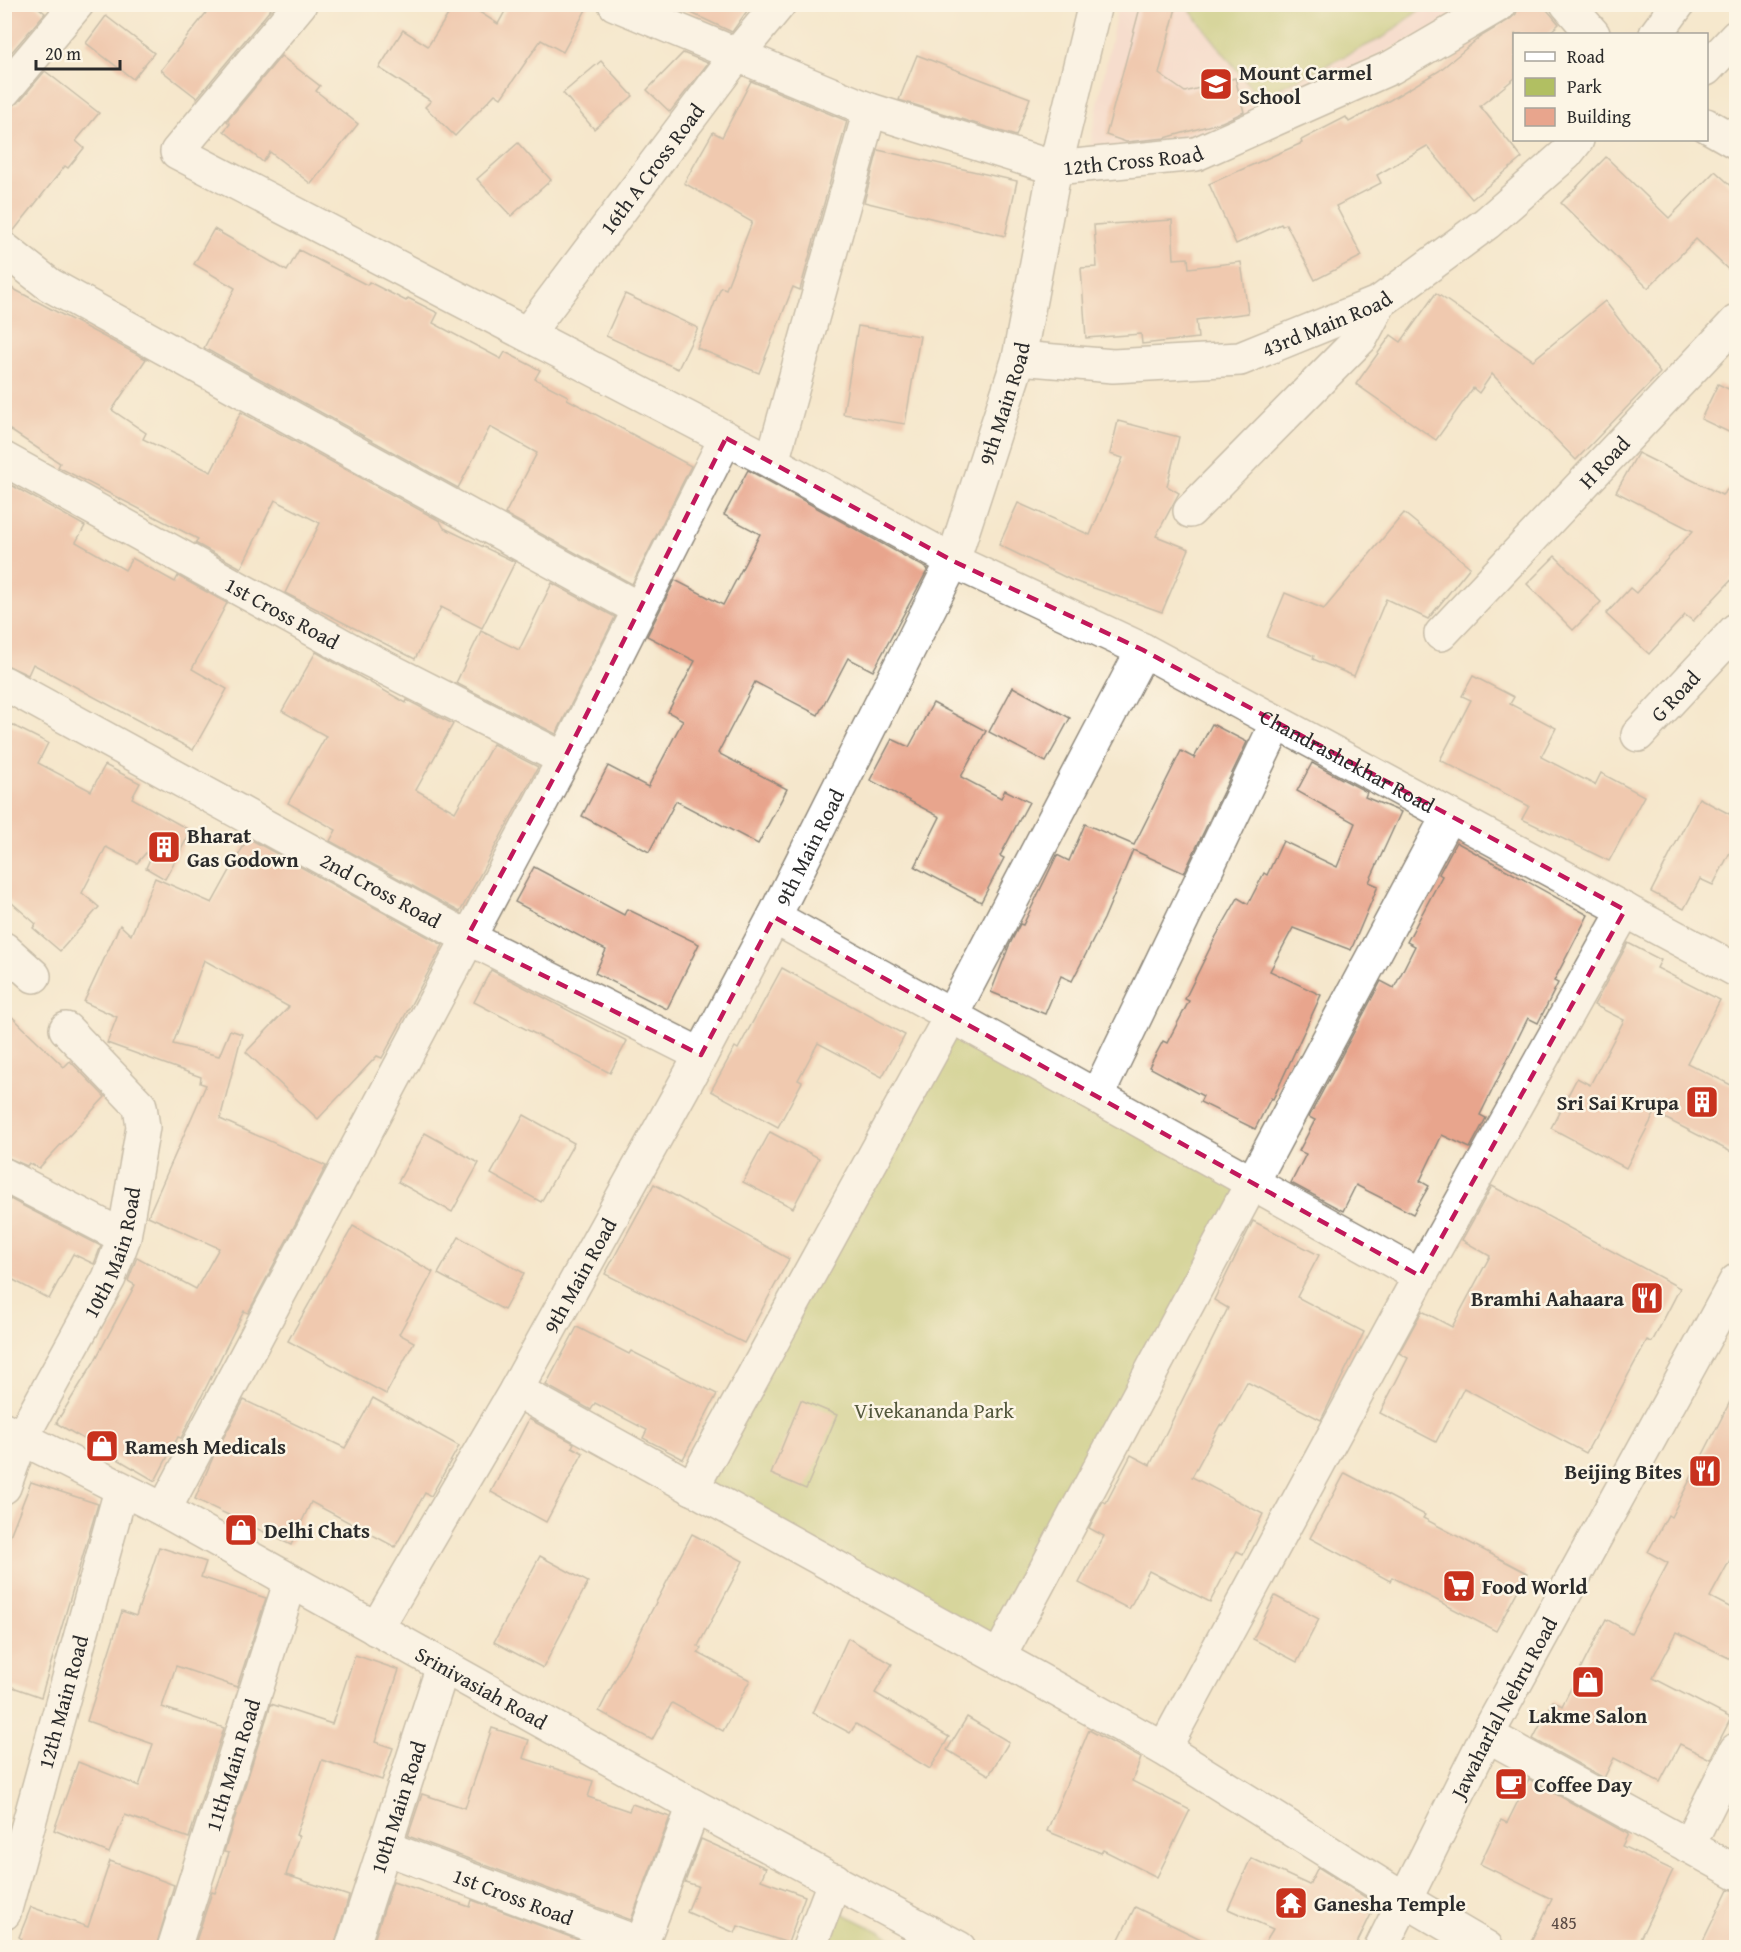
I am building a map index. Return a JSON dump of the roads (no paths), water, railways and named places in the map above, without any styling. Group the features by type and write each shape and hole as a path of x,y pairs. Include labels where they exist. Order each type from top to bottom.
{"street":[{"name":"Chandrashekhar Road","path":"300,4 177,152 772,462 953,561 1143,650 1737,970"},
{"name":"12th Cross Road","path":"615,4 870,111 1055,168 1196,154 1392,67 1500,4"},
{"name":"16th A Cross Road","path":"527,334 737,55 779,4"},
{"path":"1567,4 1592,33"},
{"path":"1657,33 1678,4"},
{"path":"4,91 64,9"},
{"name":"9th Main Road","path":"376,1629 516,1390 701,1055 774,917 953,561 1019,358 1086,11"},
{"path":"1708,68 1737,37"},
{"path":"772,462 870,111"},
{"path":"1708,126 1737,142"},
{"name":"43rd Main Road","path":"1019,358 1113,366 1240,359 1380,302 1487,223 1566,154 1576,141"},
{"path":"4,249 50,285 639,609"},
{"path":"1190,512 1361,338 1380,302"},
{"name":"H Road","path":"1441,634 1737,322"},
{"path":"165,1510 467,937 564,759 726,438"},
{"name":"1st Cross Road","path":"4,459 356,653 564,759"},
{"name":"G Road","path":"1638,735 1737,630"},
{"path":"692,1488 951,1016 1143,650"},
{"name":"2nd Cross Road","path":"4,683 467,937 701,1055"},
{"path":"1096,1096 1277,723"},
{"path":"999,1658 1448,816"},
{"path":"1164,1749 1420,1276 1624,910"},
{"path":"774,917 1420,1276"},
{"path":"4,949 34,976"},
{"name":"10th Main Road","path":"4,1487 13,1433 109,1278 124,1237 143,1113 140,1106 66,1029"},
{"path":"4,1175 124,1237"},
{"name":"Jawaharlal Nehru Road","path":"1381,1947 1487,1735 1737,1281"},
{"path":"516,1390 1164,1749 1406,1900 1487,1947"},
{"name":"Srinivasiah Road","path":"13,1433 121,1490 165,1510 290,1583 694,1806 959,1947"},
{"name":"12th Main Road","path":"4,1913 121,1490"},
{"name":"11th Main Road","path":"174,1947 290,1583"},
{"name":"10th Main Road","path":"352,1947 386,1848 443,1666"},
{"path":"1487,1735 1737,1872"},
{"path":"1689,1846 1737,1750"},
{"path":"641,1946 694,1806"},
{"name":"1st Cross Road","path":"386,1848 641,1946"},
{"path":"809,1947 835,1880"}],"place":[{"name":"Mount Carmel School","path":"1216,84"},
{"name":"Bharat Gas Godown","path":"164,847"},
{"name":"Sri Sai Krupa","path":"1702,1102"},
{"name":"Bramhi Aahaara","path":"1647,1298"},
{"name":"Ramesh Medicals","path":"102,1446"},
{"name":"Beijing Bites","path":"1705,1471"},
{"name":"Delhi Chats","path":"241,1530"},
{"name":"Food World","path":"1459,1586"},
{"name":"Lakme Salon","path":"1588,1682"},
{"name":"Coffee Day","path":"1511,1784"},
{"name":"Ganesha Temple","path":"1291,1903"}],"park label":[{"name":"Vivekananda Park","path":"934,1410"}]}
